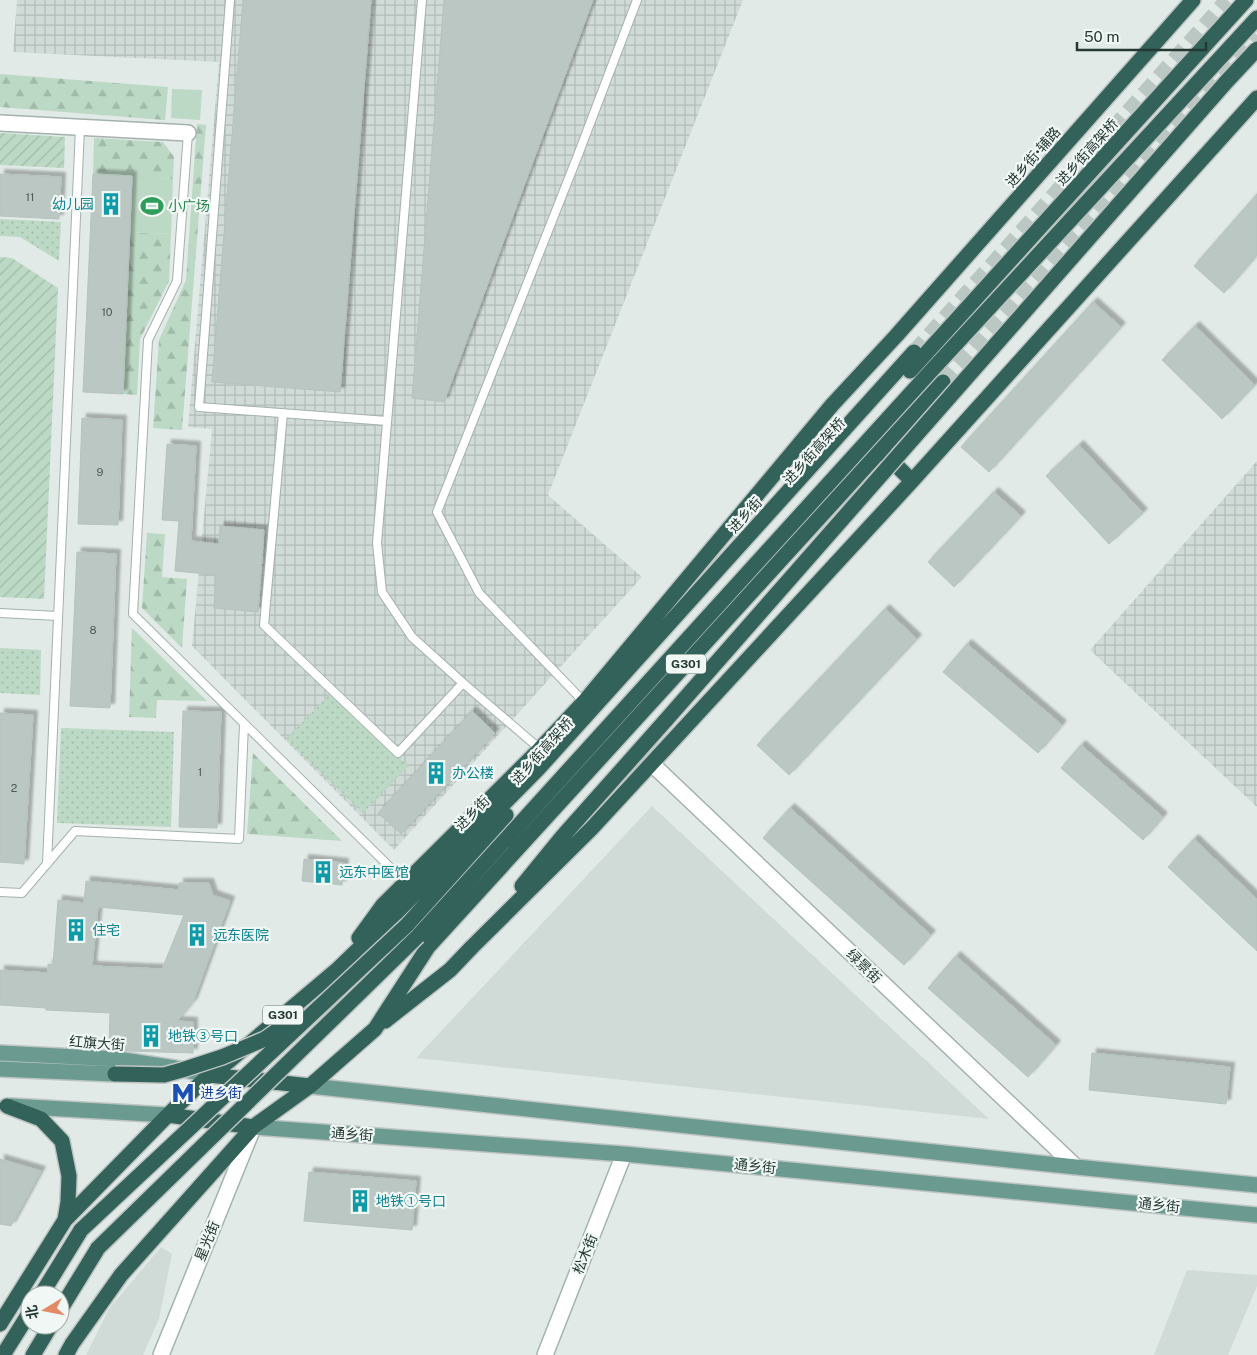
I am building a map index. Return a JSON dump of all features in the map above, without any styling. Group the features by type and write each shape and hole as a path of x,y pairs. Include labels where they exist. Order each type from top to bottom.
{"highway":[{"name":"进乡街•辅路","path":"338,969 383,906 584,702 832,405 896,336 1193,0"},
{"name":"进乡街高架桥","path":"330,996 407,925 1246,0"},
{"path":"70,1294 98,1248 418,936 938,364 1257,18"},
{"path":"472,947 562,837 1257,49"},
{"path":"375,1029 450,970 592,828 912,481 1257,98"},
{"name":"进乡街","path":"0,1324 66,1220 168,1115 209,1076 338,969 538,769 914,352"},
{"name":"G301","path":"253,1127 310,1086 375,1029 428,947 943,382"},
{"path":"832,405 851,421"},
{"path":"881,450 912,481"},
{"path":"115,1074 164,1076 222,1056 265,1039 330,996"},
{"path":"47,1285 82,1230 330,996"},
{"name":"红旗大街","path":"209,1076 310,1086"},
{"path":"4,1106 41,1119 62,1141 69,1176 66,1220"},
{"path":"168,1115 253,1127"},
{"path":"66,1355 121,1275 253,1127"},
{"path":"3,1355 20,1328"},
{"path":"33,1355 45,1335"}],"main road":[{"name":"红旗大街","path":"0,1053 117,1059 176,1068 209,1076"},
{"path":"0,1069 115,1074"},
{"path":"310,1086 1257,1185"},
{"path":"4,1106 168,1115"},
{"name":"通乡街","path":"253,1127 624,1154 1257,1215"}],"street":[{"path":"0,123 188,133"},
{"name":"绿景街","path":"652,764 1076,1167"},
{"name":"星光街","path":"161,1355 253,1127"},
{"name":"松木街","path":"545,1355 624,1154"}],"lane":[{"path":"230,0 199,407 386,421"},
{"path":"422,0 377,543 382,592 412,636 463,683 540,748"},
{"path":"584,702 479,593 437,512 638,0"},
{"path":"47,864 80,128"},
{"path":"188,133 177,281 148,340 134,614 406,883"},
{"path":"283,413 264,625 398,753 463,683"},
{"path":"0,613 58,616"},
{"path":"0,892 22,893 75,831 239,838 244,724"}],"shaded area":[{"path":"17,0 743,0 548,495 642,577 394,850 192,646 212,429 188,427 219,62 13,52"},
{"path":"1257,461 1257,807 1090,650"},
{"path":"652,806 989,1119 416,1058"},
{"path":"161,1247 172,1254 159,1319 143,1355 86,1355 109,1309"},
{"path":"1187,1270 1257,1275 1257,1286 1228,1355 1154,1355"}],"green space":[{"path":"0,74 168,87 165,120 0,107"},
{"path":"172,89 202,90 200,120 171,118"},
{"path":"197,124 206,125 182,430 153,428 159,340 186,280"},
{"path":"0,133 65,137 64,168 0,165"},
{"path":"94,138 163,142 174,157 173,179 93,174"},
{"name":"小广场","path":"132,176 173,179 171,234 130,232"},
{"path":"0,219 61,222 59,261 20,237 0,236"},
{"path":"130,232 171,234 169,281 140,339 137,395 123,394"},
{"path":"0,257 12,258 58,288 44,599 0,597"},
{"path":"147,533 165,534 162,577 187,579 182,648 142,608"},
{"path":"132,628 207,701 157,700 156,718 129,717"},
{"path":"0,648 41,650 40,695 0,693"},
{"path":"331,693 408,766 363,813 286,739"},
{"path":"61,728 174,732 171,827 57,823"},
{"path":"253,753 342,841 247,834"}],"building":[{"path":"243,0 371,0 340,392 212,382"},
{"path":"444,0 593,0 444,402 412,398"},
{"path":"0,174 61,177 59,219 0,216"},
{"path":"93,174 132,176 123,394 83,392"},
{"path":"1257,194 1257,255 1224,293 1194,266"},
{"path":"1093,302 1121,327 989,472 961,447"},
{"path":"1195,326 1255,385 1222,419 1162,360"},
{"path":"82,418 122,420 118,525 78,524"},
{"path":"167,444 196,446 191,541 219,544 220,526 264,530 258,612 214,608 216,575 175,571 179,521 162,520"},
{"path":"1079,445 1143,513 1109,544 1046,476"},
{"path":"994,492 1021,516 954,587 928,562"},
{"path":"77,552 116,554 110,708 70,706"},
{"path":"885,609 917,639 789,775 757,745"},
{"path":"967,644 1062,725 1038,753 943,672"},
{"path":"183,711 221,712 217,828 179,827"},
{"name":"办公楼","path":"472,711 495,733 401,834 378,813"},
{"path":"0,713 33,715 24,864 0,862"},
{"path":"1081,745 1163,817 1143,840 1061,768"},
{"path":"790,808 931,935 904,965 763,838"},
{"path":"1194,839 1257,899 1257,951 1168,867"},
{"name":"远东中医馆","path":"304,859 344,863 342,885 302,881"},
{"path":"86,881 179,890 179,883 209,883 213,895 230,901 193,1002 177,1021 193,1022 193,1053 109,1049 110,1013 46,1010 46,1008 0,1005 0,970 48,973 48,964 53,965 58,900 84,903","holes":["98,907 184,915 162,969 92,966"]},
{"path":"956,956 1056,1045 1028,1077 928,988"},
{"path":"1092,1053 1230,1067 1226,1104 1089,1090"},
{"path":"0,1159 41,1171 11,1226 0,1224"},
{"name":"地铁①号口","path":"309,1172 416,1181 412,1230 304,1221"}],"tunnel":[{"path":"914,352 1227,0"},
{"path":"943,382 1257,35"}],"place":[{"name":"幼儿园","path":"111,204"},
{"name":"小广场","path":"152,206"},
{"name":"办公楼","path":"436,773"},
{"name":"远东中医馆","path":"323,872"},
{"name":"住宅","path":"76,930"},
{"name":"远东医院","path":"197,935"},
{"name":"地铁③号口","path":"151,1036"},
{"name":"进乡街","path":"183,1093"},
{"name":"地铁①号口","path":"360,1201"}]}
